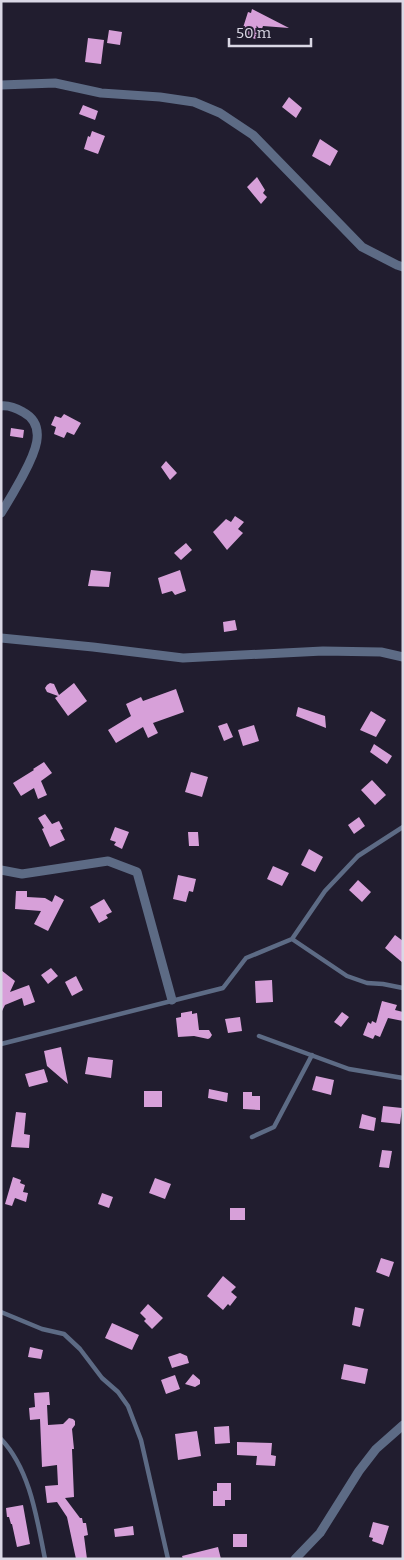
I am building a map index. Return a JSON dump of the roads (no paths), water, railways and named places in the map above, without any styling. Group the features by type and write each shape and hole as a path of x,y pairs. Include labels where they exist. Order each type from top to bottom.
{"street":[{"path":"1,85 55,83 101,93 160,97 194,102 220,112 253,136 362,247 397,265 403,266"},
{"path":"1,406 8,405 26,414 36,426 38,438 33,456 1,513"},
{"path":"1,638 183,658 323,651 381,652 403,657"},
{"path":"1,870 22,874 108,861 137,872 172,1000"},
{"path":"295,1559 320,1533 359,1471 376,1448 403,1425"}],"lane":[{"path":"1,1044 223,988 246,958 292,939 325,891 358,856 403,827"},
{"path":"292,939 347,976 367,983 403,988"},
{"path":"259,1036 350,1069 403,1078"},
{"path":"252,1137 274,1127 312,1055"},
{"path":"1,1312 42,1329 64,1334 80,1349 102,1378 118,1392 128,1406 141,1440 168,1559"},
{"path":"1,1439 17,1459 28,1486 45,1559"}]}
